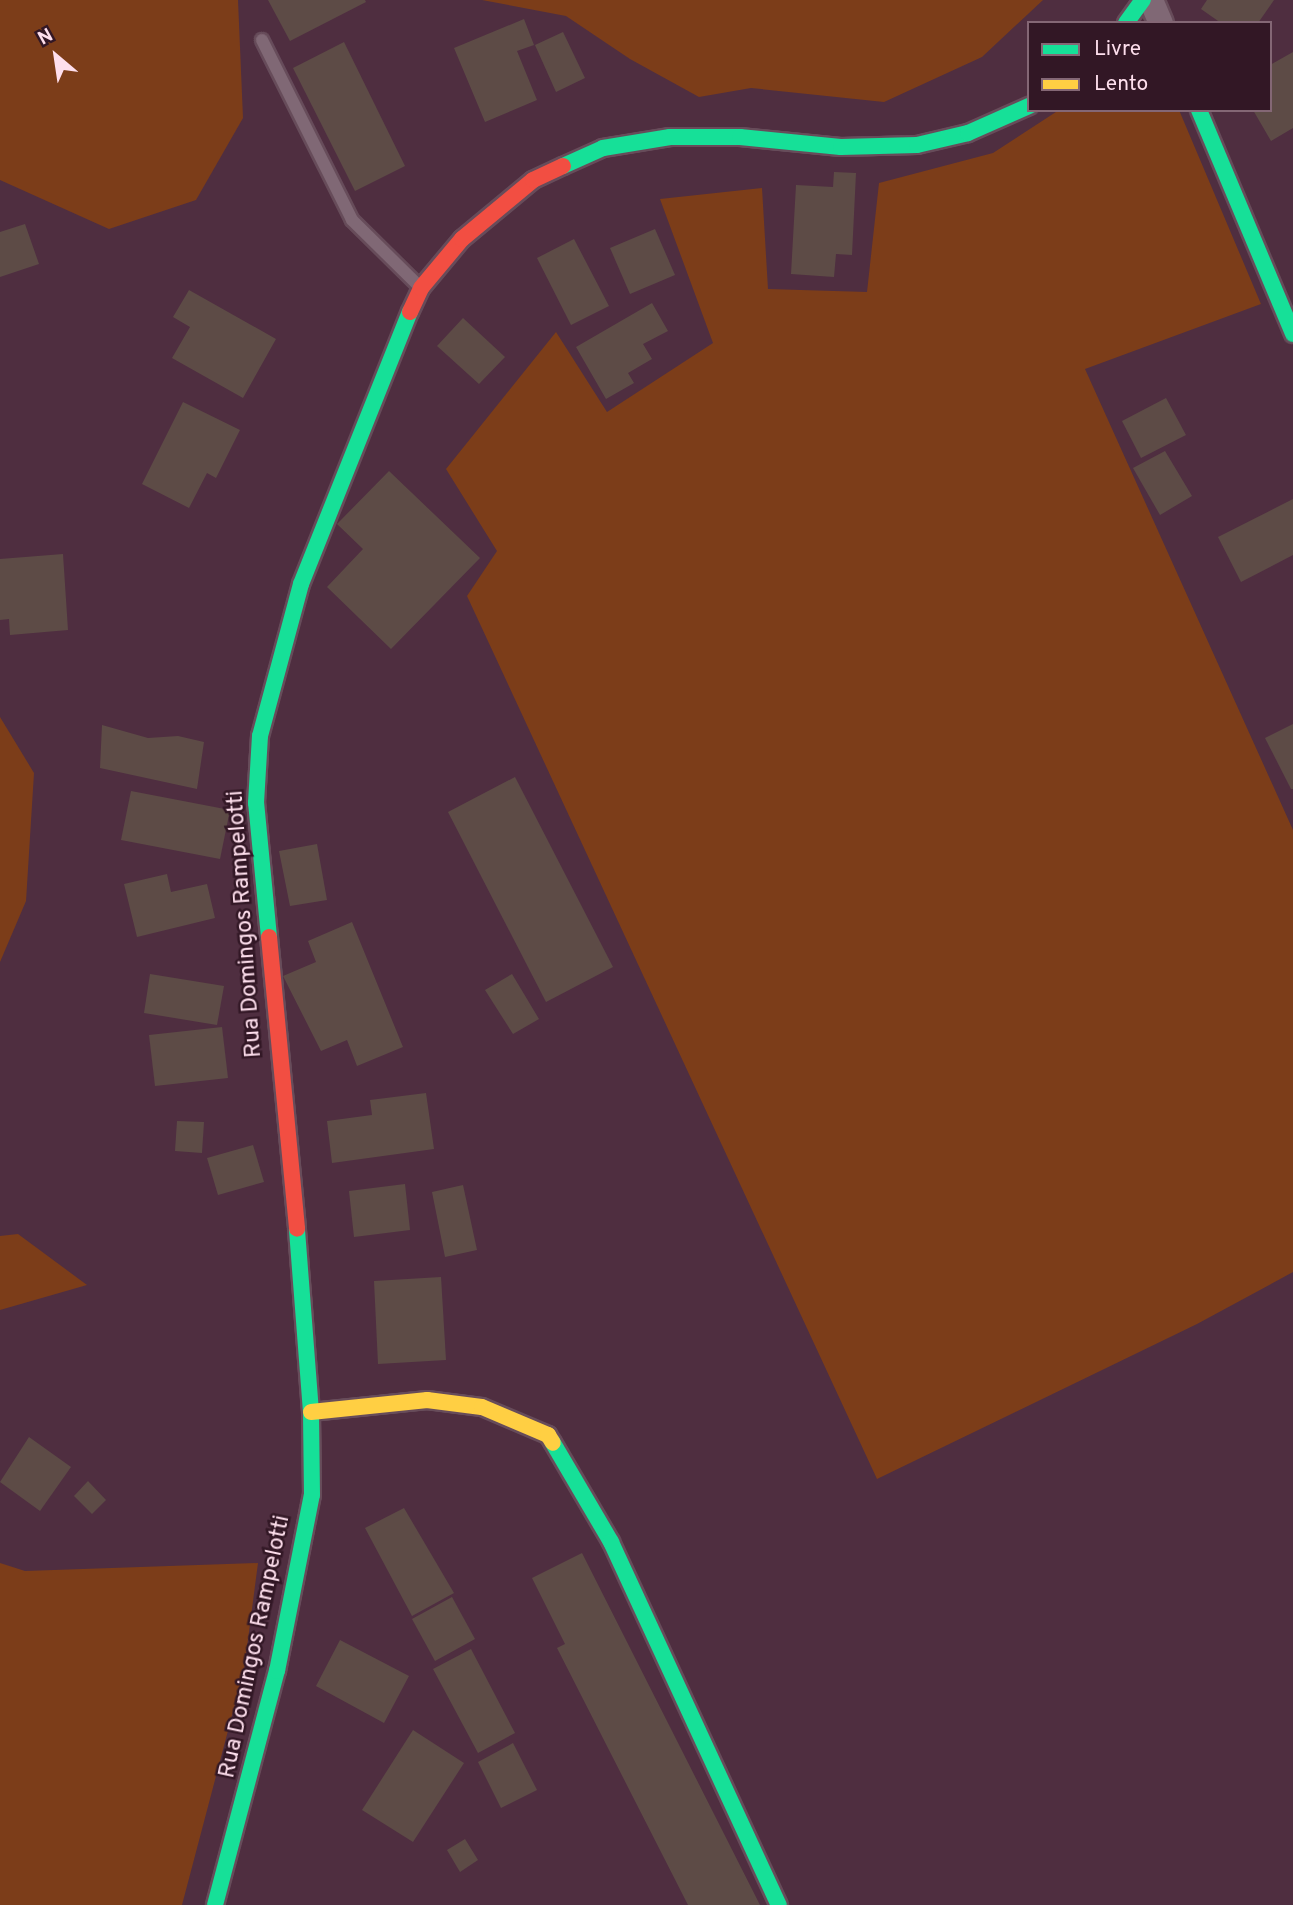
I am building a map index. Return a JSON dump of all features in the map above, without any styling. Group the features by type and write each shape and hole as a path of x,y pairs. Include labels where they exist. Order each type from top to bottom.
{"street":[{"path":"1127,21 1143,0"},
{"path":"1151,0 1160,21"},
{"name":"Rua Domingos Rampelotti","path":"215,1905 246,1801 302,1563 312,1496 312,1412 256,803 260,736 301,584 421,288 462,239 533,180 603,148 670,137 740,137 841,147 917,145 968,133 1027,107"},
{"path":"1200,112 1293,334"},
{"path":"312,1412 427,1400 482,1407 548,1435 611,1542 779,1905"}],"lane":[{"path":"262,40 352,220 421,288"}],"shaded area":[{"path":"0,0 238,0 243,118 196,200 109,229 0,180"},
{"path":"482,0 1043,0 982,57 884,102 751,88 699,97 630,59 566,16"},
{"path":"1056,112 1180,112 1261,304 1085,369 1293,830 1293,1272 1197,1324 877,1479 467,596 497,551 446,469 556,332 607,412 713,343 660,199 762,188 768,289 867,292 879,183 993,153"},
{"path":"0,717 34,773 26,901 0,962"},
{"path":"18,1234 87,1285 0,1310 0,1236"},
{"path":"0,1563 25,1571 258,1563 244,1670 182,1905 0,1905"}],"building":[{"path":"268,0 365,0 366,2 290,41"},
{"path":"1207,0 1274,0 1259,21 1218,21 1201,9"},
{"path":"524,19 534,45 517,51 537,100 485,122 454,48"},
{"path":"563,32 585,78 556,92 535,45"},
{"path":"344,42 405,166 355,191 293,68"},
{"path":"1293,52 1293,128 1271,141 1254,112 1272,112 1272,64"},
{"path":"834,172 856,173 852,255 836,254 834,277 791,274 796,185 833,187"},
{"path":"25,224 39,264 0,277 0,232"},
{"path":"655,229 675,275 630,294 610,248"},
{"path":"574,239 609,306 571,325 537,258"},
{"path":"189,290 276,339 243,398 172,358 190,327 173,317"},
{"path":"652,303 668,331 643,344 652,359 628,373 634,383 606,399 576,347"},
{"path":"463,318 505,357 479,384 437,346"},
{"path":"1166,398 1186,435 1141,458 1122,421"},
{"path":"183,402 240,430 216,478 207,473 189,508 142,484"},
{"path":"1165,451 1192,496 1160,515 1133,468"},
{"path":"389,471 480,558 391,649 327,587 363,549 337,524"},
{"path":"1293,499 1293,555 1241,582 1218,537"},
{"path":"63,554 68,630 10,635 9,619 0,620 0,559"},
{"path":"1293,724 1293,789 1291,789 1265,738"},
{"path":"102,725 148,738 178,736 204,742 197,789 100,768"},
{"path":"515,777 613,967 546,1002 448,812"},
{"path":"131,791 230,810 220,859 121,840"},
{"path":"317,844 327,900 290,906 279,851"},
{"path":"167,874 171,892 207,884 215,918 137,937 124,884"},
{"path":"352,922 403,1047 357,1066 347,1040 321,1051 283,976 316,962 308,941"},
{"path":"150,974 224,986 217,1025 144,1013"},
{"path":"512,974 539,1019 513,1034 485,990"},
{"path":"222,1027 228,1078 155,1086 149,1035"},
{"path":"426,1093 434,1149 332,1163 327,1121 372,1115 370,1100"},
{"path":"177,1121 204,1122 202,1153 175,1151"},
{"path":"253,1145 264,1182 218,1195 207,1158"},
{"path":"405,1184 410,1230 354,1237 349,1191"},
{"path":"463,1185 477,1250 445,1257 432,1192"},
{"path":"441,1277 446,1360 378,1364 374,1281"},
{"path":"29,1437 71,1467 40,1511 0,1482"},
{"path":"88,1481 106,1500 92,1514 74,1496"},
{"path":"404,1508 454,1593 412,1616 365,1528"},
{"path":"582,1553 760,1905 688,1905 557,1648 565,1644 532,1578"},
{"path":"452,1597 475,1639 435,1661 412,1619"},
{"path":"340,1640 409,1676 384,1723 316,1686"},
{"path":"471,1649 515,1733 478,1753 433,1669"},
{"path":"413,1730 464,1763 413,1842 362,1810"},
{"path":"513,1743 537,1790 501,1808 478,1762"},
{"path":"465,1839 478,1860 460,1872 447,1850"}],"traffic: fast":[{"path":"1127,21 1143,0"},
{"path":"563,166 603,148 670,137 740,137 841,147 917,145 968,133 1027,107"},
{"path":"1200,112 1293,334"},
{"path":"269,937 256,803 260,736 301,584 410,312"},
{"path":"215,1905 277,1671 312,1495 311,1412 297,1229"},
{"path":"553,1443 611,1542 779,1905"}],"traffic: slow":[{"path":"311,1412 427,1400 482,1407 548,1435 553,1443"}],"traffic: jam":[{"path":"410,312 421,288 462,239 533,180 563,166"},
{"path":"269,937 297,1229"}]}
